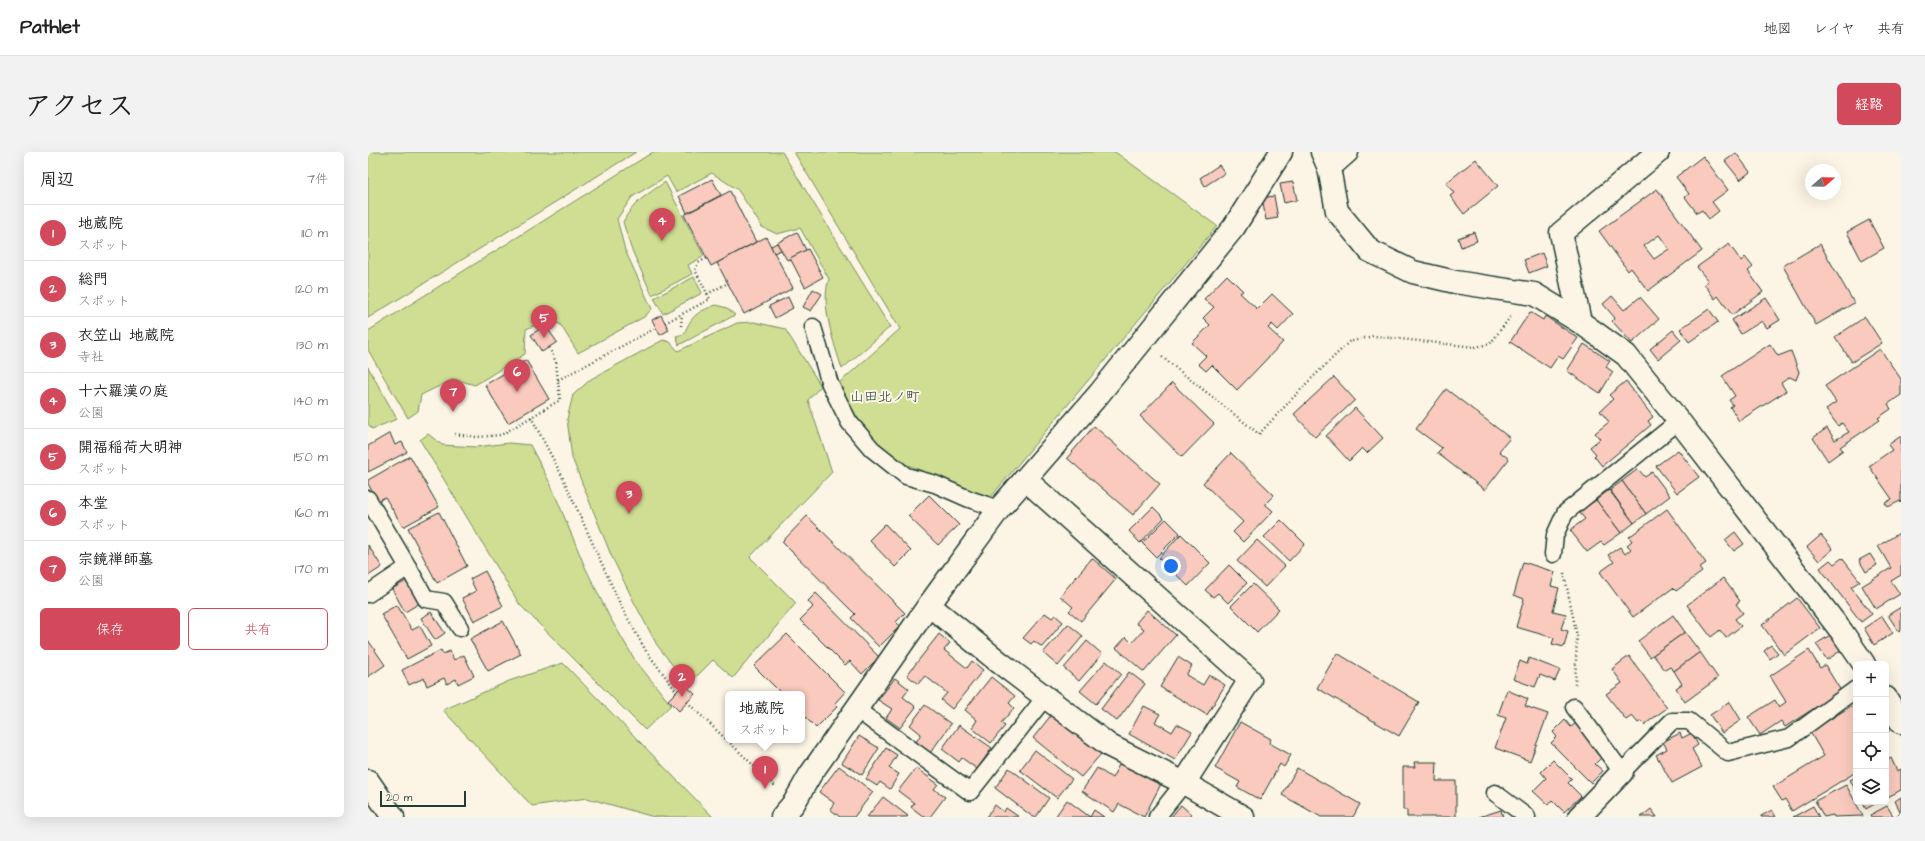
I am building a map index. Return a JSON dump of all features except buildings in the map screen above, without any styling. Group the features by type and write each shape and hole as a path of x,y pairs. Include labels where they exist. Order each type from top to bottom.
{"street":[{"path":"788,810 810,775 856,709 999,509 1143,341 1234,227 1281,152"},
{"path":"1347,152 1325,160 1337,211 1370,250 1413,272 1455,282 1534,294 1580,322 1626,355 1679,421 1842,632 1862,661"},
{"path":"1580,322 1561,233 1658,152"},
{"path":"1025,479 1250,680 1184,783"},
{"path":"929,605 999,662 1046,696 1110,746 1184,783 1243,817"},
{"path":"1889,703 1901,722"},
{"path":"1578,817 1622,772"},
{"path":"371,792 393,817"}],"lane":[{"path":"813,327 830,384 849,422 872,449 906,476 935,484 969,499 999,509"},
{"path":"1553,554 1555,535 1565,513 1679,421"},
{"path":"368,499 426,599 444,602 460,628"},
{"path":"368,594 408,567"},
{"path":"1574,706 1622,772 1672,721 1689,721 1728,753 1789,738 1853,691"},
{"path":"856,709 970,792 1046,696"},
{"path":"1157,817 1184,783"},
{"path":"1495,793 1527,817"}],"path":[{"path":"665,323 710,300 695,268 698,263 708,258"},
{"path":"707,294 728,283"},
{"path":"1143,341 1212,398 1259,434 1307,383 1349,342 1373,336 1475,347 1490,344 1518,306 1522,293"},
{"path":"681,326 682,314"},
{"path":"558,380 656,328"},
{"path":"455,434 476,437 501,435 560,400 556,362 549,347"},
{"path":"531,417 562,476 622,608 646,651 676,692"},
{"path":"1553,554 1562,564 1577,636 1574,706"},
{"path":"687,702 725,743"},
{"path":"725,743 788,810"}],"green space":[{"path":"368,152 636,152 368,318"},
{"path":"653,152 782,152 890,327 842,369 832,336 827,312 826,300 829,279 800,228 777,234 762,227 738,190 712,173 676,192 667,176 632,197 617,219 625,250 652,309 644,317 578,353 560,324 545,321 526,329 525,354 475,385 454,379 421,395 418,411 408,418 368,350 368,331"},
{"path":"794,152 1115,152 1217,226 990,498 900,462 880,446 857,417 838,384 900,329"},
{"path":"665,182 704,256 688,265 692,274 652,295 631,248 623,222 636,204"},
{"path":"694,277 702,293 663,314 654,298"},
{"path":"716,305 727,308 735,315 679,345 676,336 684,334 690,322 696,315"},
{"path":"754,322 785,329 821,386 808,400 832,472 750,557 796,603 733,678 713,660 688,685 657,645 611,555 572,458 567,419 573,395 591,379 663,340 670,342 678,351 737,323"},
{"path":"368,367 397,419 372,429 368,424"},
{"path":"428,434 442,445 476,447 509,443 530,445 551,485 585,567 609,616 635,660 671,705 645,730 520,605 420,440"},
{"path":"563,663 713,817 654,817 587,798 532,806 443,710 509,681"}],"place":[{"name":"十六羅漢の庭","path":"662,241"},
{"name":"開福稲荷大明神","path":"544,338"},
{"name":"本堂","path":"517,392"},
{"name":"宗鏡禅師墓","path":"453,412"},
{"name":"衣笠山 地蔵院","path":"629,514"},
{"name":"総門","path":"682,697"},
{"name":"地蔵院","path":"765,789"}],"district":[{"name":"山田北ノ町","path":"885,396"}]}
